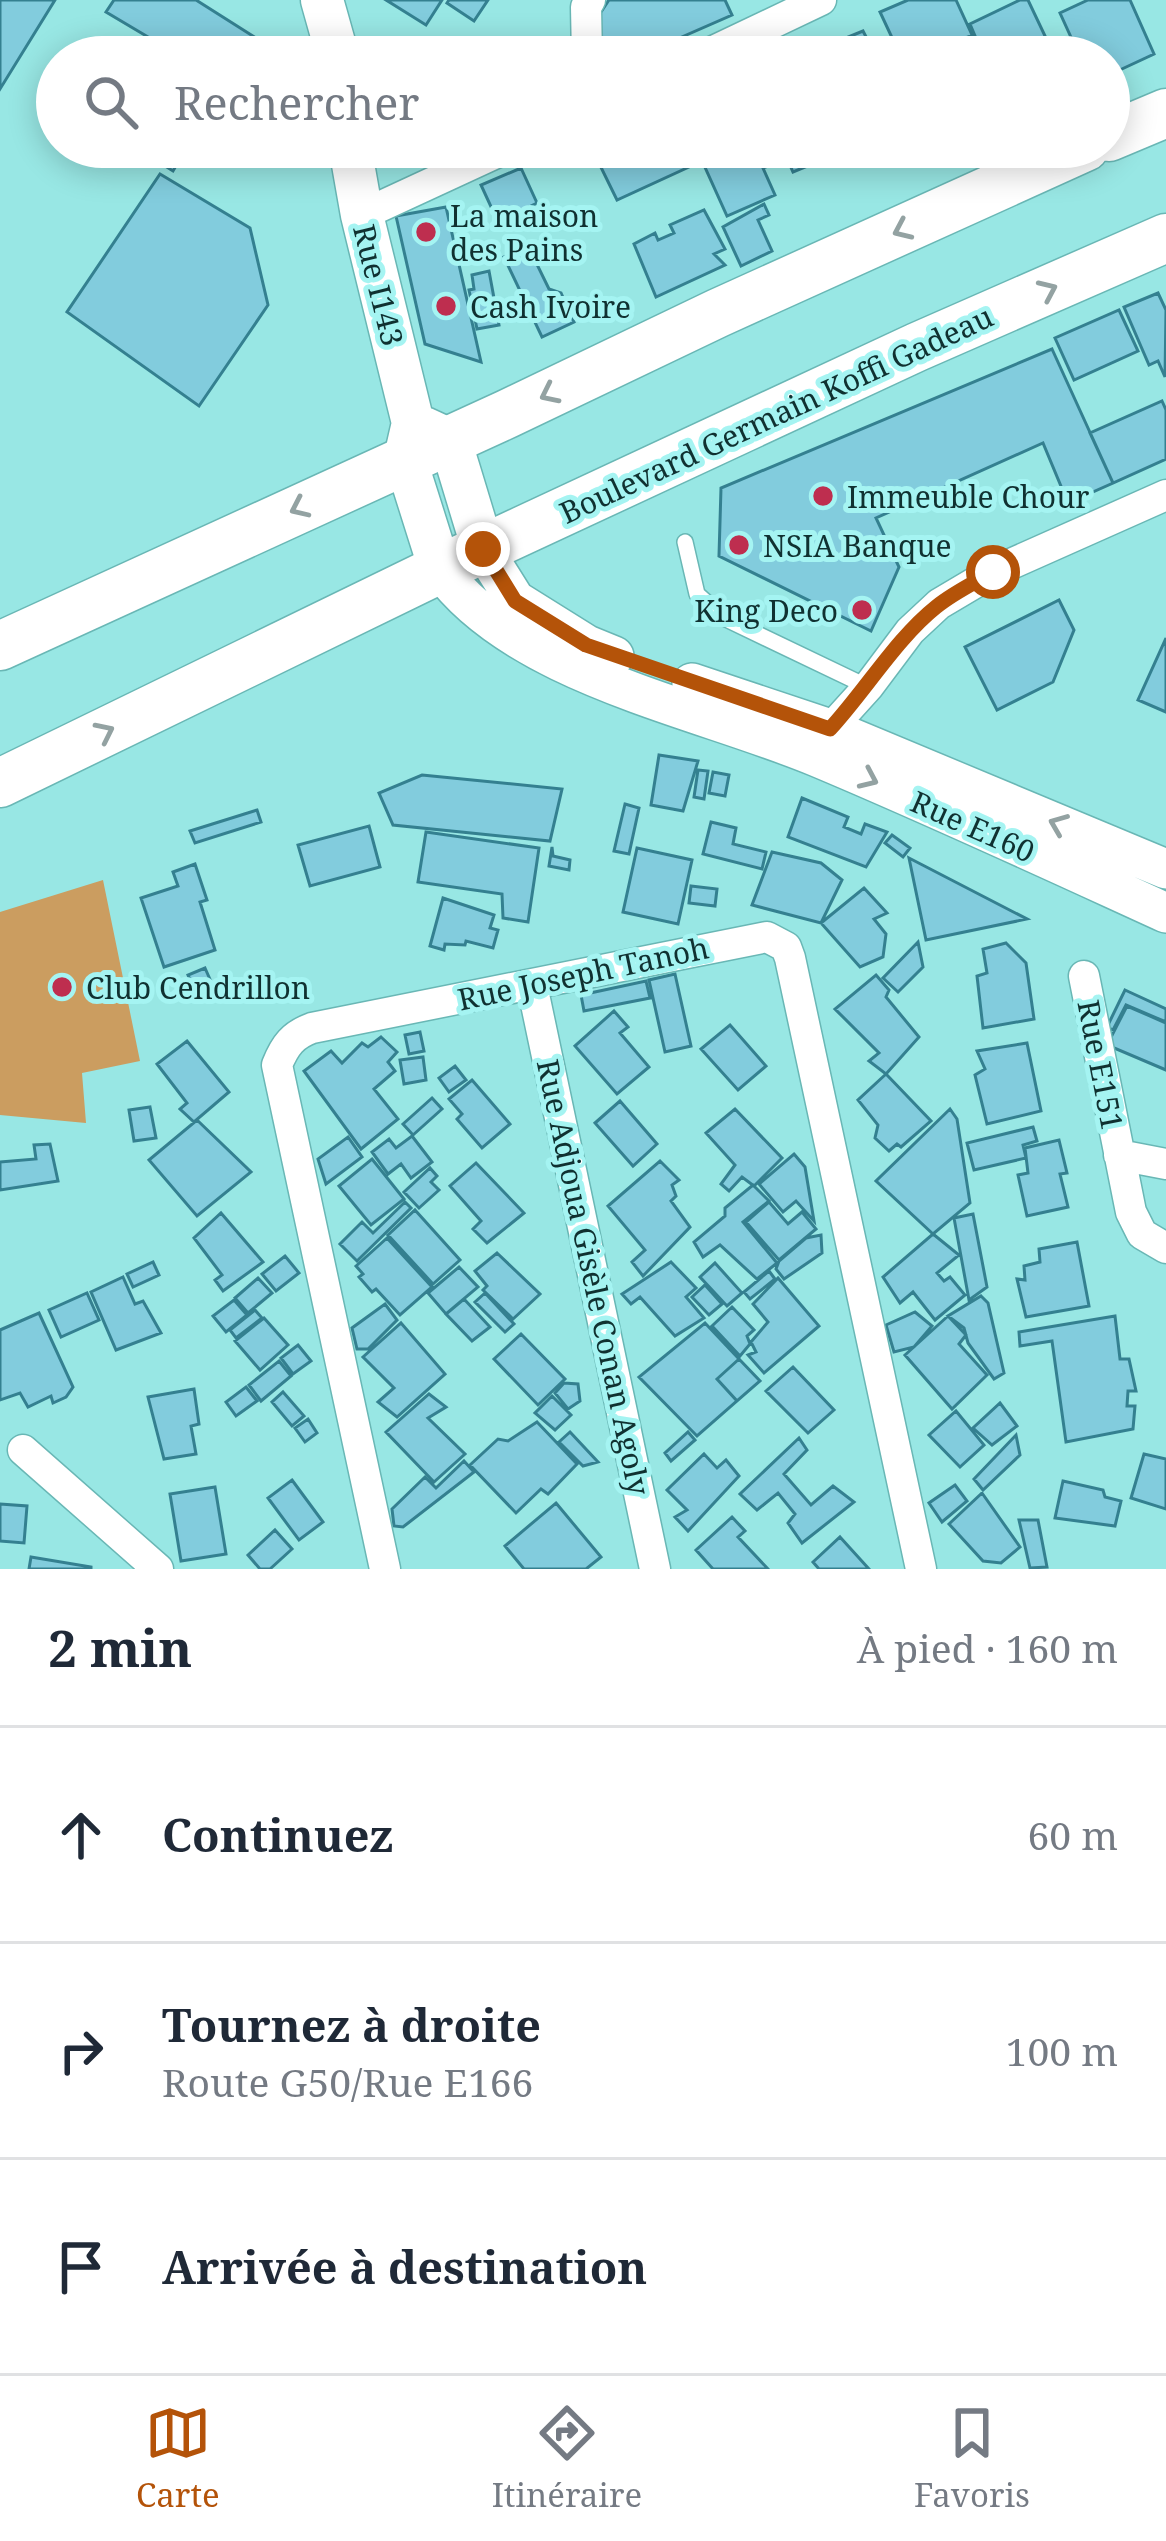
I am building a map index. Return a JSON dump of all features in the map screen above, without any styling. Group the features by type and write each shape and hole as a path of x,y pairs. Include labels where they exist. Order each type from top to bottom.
{"main road":[{"path":"321,0 330,36"},
{"path":"1130,128 1166,113"},
{"name":"Rue I143","path":"354,168 423,440"},
{"path":"0,646 423,440 1039,168"},
{"name":"Boulevard Germain Koffi Gadeau","path":"0,783 454,584 483,549 917,347 1166,238"},
{"path":"423,440 483,549"},
{"path":"423,440 454,584"}],"street":[{"path":"587,36 590,0"},
{"path":"745,36 821,0"},
{"path":"362,215 464,168"},
{"path":"778,741 830,729 910,631 939,604 993,572 1166,495"},
{"name":"Rue E160","path":"483,549 515,601 586,645 830,729 1166,869"},
{"name":"Rue E160","path":"454,584 505,632 582,671 778,741 1166,913"},
{"name":"Rue Joseph Tanoh","path":"386,1569 277,1065 284,1048 297,1034 312,1028 767,937 786,946 921,1569"},
{"name":"Rue E151","path":"1084,976 1131,1212 1142,1234 1166,1248"},
{"name":"Rue Adjoua Gisèle Conan Agoly","path":"532,985 656,1569"},
{"name":"Rue E151","path":"1119,1155 1165,1164"},
{"path":"23,1450 158,1569"}],"lane":[{"path":"685,542 697,594 724,618 868,687"}],"shaded area":[{"name":"Club Cendrillon","path":"103,880 140,1061 82,1073 86,1123 0,1115 0,912"}],"building":[{"path":"0,0 55,0 0,89"},
{"path":"114,0 196,0 253,36 146,36 106,12"},
{"path":"386,0 442,0 426,25"},
{"path":"449,0 488,0 474,21"},
{"path":"609,0 725,0 732,15 684,36 597,36 593,24"},
{"path":"908,0 956,0 972,35 891,36 880,12"},
{"path":"1028,0 1045,36 975,36 970,24"},
{"path":"1088,0 1130,0 1154,54 1130,65 1130,36 1070,36 1060,13"},
{"path":"521,168 537,203 498,222 481,185"},
{"path":"601,168 687,168 617,200"},
{"path":"705,168 763,168 775,195 727,216"},
{"path":"160,174 250,228 268,305 199,406 67,312"},
{"path":"764,204 769,215 758,220 772,251 741,266 723,227"},
{"path":"446,207 481,362 425,344 396,216"},
{"path":"704,210 725,249 714,254 725,265 656,297 634,244 655,233 658,240 674,233 670,225"},
{"path":"528,246 549,289 561,293 574,322 542,337 504,257"},
{"path":"489,271 499,325 477,329 469,290 474,289 472,275"},
{"path":"1158,293 1166,310 1165,377 1158,361 1149,365 1124,307"},
{"path":"1119,310 1138,351 1074,380 1055,338"},
{"name":"Immeuble Chour","path":"1052,349 1113,483 1068,503 1043,443 876,518 899,567 871,631 719,556 721,488"},
{"path":"1162,401 1166,459 1113,483 1090,433"},
{"path":"1059,600 1074,630 1053,682 997,710 965,647"},
{"path":"1166,638 1166,712 1138,700"},
{"path":"659,755 698,761 683,811 651,805"},
{"path":"698,770 708,771 704,799 694,797"},
{"path":"713,772 729,775 725,796 709,793"},
{"path":"422,775 562,789 550,841 393,825 379,793"},
{"path":"802,798 848,817 844,827 861,834 865,824 887,832 866,867 788,837"},
{"path":"625,804 639,808 629,854 614,851"},
{"path":"257,810 261,822 195,843 190,831"},
{"path":"711,822 736,828 733,844 766,852 762,869 703,854"},
{"path":"369,826 380,867 310,886 298,845"},
{"path":"426,832 539,848 528,922 503,918 502,894 418,882"},
{"path":"892,835 910,848 903,857 885,843"},
{"path":"552,847 553,856 570,860 569,870 549,866"},
{"path":"637,848 692,860 678,924 623,912"},
{"path":"772,852 821,863 842,880 821,923 752,905"},
{"path":"909,858 1027,919 926,940"},
{"path":"195,864 207,900 200,902 215,950 164,967 141,898 178,886 173,872"},
{"path":"691,886 717,889 715,906 689,903"},
{"path":"864,888 887,913 874,919 886,934 883,957 860,967 821,923"},
{"path":"443,898 494,915 490,928 498,930 493,948 466,941 465,945 445,944 444,950 430,946"},
{"path":"918,942 923,967 898,992 883,978"},
{"path":"1006,943 1026,963 1034,1019 983,1028 977,976 987,973 983,949"},
{"path":"205,968 212,984 195,991 188,975"},
{"path":"675,974 691,1046 665,1052 649,980"},
{"path":"876,975 889,990 886,997 919,1037 886,1074 869,1061 879,1053 835,1009"},
{"path":"646,981 650,998 584,1011 581,995"},
{"path":"1125,990 1166,1009 1166,1022 1126,1005 1113,1030 1107,1027"},
{"path":"1127,1006 1166,1023 1166,1070 1107,1045"},
{"path":"614,1011 628,1027 620,1033 649,1067 617,1094 575,1046"},
{"path":"730,1025 766,1066 738,1090 701,1049"},
{"path":"420,1032 424,1051 409,1054 405,1035"},
{"path":"381,1037 397,1052 388,1062 395,1071 374,1089 398,1119 361,1149 304,1071 331,1051 342,1063 362,1043 368,1047"},
{"path":"187,1041 229,1092 194,1122 180,1109 187,1103 157,1064"},
{"path":"1027,1043 1041,1111 987,1124 975,1075 985,1069 977,1051"},
{"path":"423,1057 426,1080 404,1084 400,1060"},
{"path":"455,1066 466,1080 449,1092 439,1078"},
{"path":"886,1074 931,1121 901,1147 897,1144 889,1151 875,1138 878,1125 858,1100"},
{"path":"472,1080 510,1124 482,1148 457,1119 462,1114 449,1099"},
{"path":"432,1098 442,1109 413,1135 403,1124"},
{"path":"620,1101 657,1144 633,1166 595,1123"},
{"path":"150,1107 156,1138 134,1141 129,1110"},
{"path":"735,1109 782,1158 754,1186 742,1177 729,1191 721,1184 735,1165 706,1133"},
{"path":"950,1109 957,1119 970,1203 933,1234 876,1181"},
{"path":"197,1120 251,1172 197,1216 149,1160"},
{"path":"1033,1127 1037,1141 1023,1145 1026,1158 974,1170 967,1143"},
{"path":"412,1136 432,1162 411,1178 401,1164 388,1174 372,1152 389,1139 396,1148"},
{"path":"348,1137 362,1157 326,1184 318,1159"},
{"path":"1059,1140 1068,1207 1027,1216 1018,1175 1028,1173 1025,1148"},
{"path":"50,1144 58,1181 0,1190 0,1162 36,1159 34,1145"},
{"path":"794,1154 805,1167 814,1221 796,1201 783,1212 759,1184"},
{"path":"372,1159 404,1199 371,1225 339,1186"},
{"path":"660,1161 679,1180 672,1185 676,1196 671,1201 690,1227 643,1276 632,1262 645,1250 608,1206"},
{"path":"476,1163 524,1213 487,1243 473,1229 481,1221 450,1186"},
{"path":"430,1168 437,1176 431,1182 439,1190 419,1208 404,1192"},
{"path":"753,1185 769,1201 743,1222 777,1263 757,1279 720,1245 703,1257 694,1242"},
{"path":"405,1202 411,1208 357,1261 340,1244 362,1222 373,1233"},
{"path":"769,1202 788,1224 802,1212 816,1229 779,1260 746,1222"},
{"path":"415,1210 460,1260 433,1284 388,1235"},
{"path":"221,1213 263,1262 223,1291 215,1280 222,1275 194,1238"},
{"path":"973,1214 987,1287 969,1300 954,1218"},
{"path":"933,1234 959,1255 937,1273 944,1281 950,1277 965,1295 935,1320 913,1292 900,1303 883,1277"},
{"path":"821,1235 822,1253 784,1279 776,1269 779,1261 806,1238"},
{"path":"387,1238 432,1287 400,1315 376,1289 372,1292 356,1266"},
{"path":"1077,1242 1089,1306 1026,1317 1017,1279 1025,1280 1024,1266 1040,1262 1039,1249"},
{"path":"497,1253 540,1294 513,1319 483,1290 487,1286 475,1271"},
{"path":"285,1256 299,1273 276,1291 262,1274"},
{"path":"153,1262 159,1275 133,1287 127,1274"},
{"path":"671,1262 696,1288 686,1297 704,1318 675,1336 640,1297 631,1304 622,1294"},
{"path":"715,1263 742,1293 727,1306 700,1277"},
{"path":"459,1267 478,1287 446,1314 428,1293"},
{"path":"769,1271 775,1279 750,1299 744,1292"},
{"path":"123,1277 135,1304 143,1301 161,1333 116,1350 91,1292"},
{"path":"258,1278 272,1293 248,1313 235,1298"},
{"path":"778,1278 819,1326 764,1373 748,1355 756,1352 751,1342 768,1322 753,1304"},
{"path":"705,1285 722,1304 709,1315 692,1297"},
{"path":"87,1293 99,1320 61,1337 49,1310"},
{"path":"485,1293 514,1324 505,1332 475,1302"},
{"path":"981,1296 988,1303 1004,1373 994,1379 968,1343 964,1328 948,1316"},
{"path":"464,1299 490,1327 472,1341 446,1314"},
{"path":"234,1300 247,1315 226,1332 213,1316"},
{"path":"385,1304 397,1320 368,1349 357,1349 352,1328"},
{"path":"732,1307 754,1330 740,1356 712,1326"},
{"path":"255,1310 262,1318 236,1338 230,1330"},
{"path":"915,1312 932,1326 914,1347 894,1352 886,1325"},
{"path":"39,1313 73,1387 53,1403 51,1396 28,1407 20,1393 0,1400 0,1330"},
{"path":"948,1316 966,1335 959,1344 987,1375 952,1409 905,1355"},
{"path":"1115,1316 1120,1359 1129,1359 1136,1391 1128,1391 1127,1406 1135,1406 1133,1429 1066,1442 1052,1341 1020,1346 1019,1332"},
{"path":"264,1318 288,1345 260,1370 235,1341"},
{"path":"401,1323 445,1374 397,1417 378,1402 394,1388 363,1357"},
{"path":"705,1323 739,1359 717,1379 737,1401 697,1436 639,1377"},
{"path":"521,1334 565,1379 538,1405 494,1359"},
{"path":"298,1345 311,1361 293,1374 281,1358"},
{"path":"739,1359 760,1381 737,1401 717,1379"},
{"path":"279,1361 291,1376 261,1401 249,1385"},
{"path":"793,1367 834,1410 808,1433 766,1391"},
{"path":"564,1383 578,1384 580,1401 568,1409 555,1393"},
{"path":"246,1387 257,1401 236,1416 226,1402"},
{"path":"194,1389 199,1424 191,1426 196,1454 164,1459 148,1397"},
{"path":"283,1392 304,1416 292,1426 272,1402"},
{"path":"429,1394 446,1407 428,1418 465,1454 434,1482 386,1432"},
{"path":"552,1396 571,1415 555,1430 535,1413"},
{"path":"1000,1403 1017,1426 992,1445 973,1428"},
{"path":"956,1411 984,1445 960,1467 929,1435"},
{"path":"308,1419 317,1433 305,1442 295,1428"},
{"path":"537,1422 577,1464 548,1494 541,1489 516,1513 470,1465 498,1439 508,1441"},
{"path":"570,1432 598,1462 583,1466 559,1442"},
{"path":"688,1432 695,1440 671,1461 665,1453"},
{"path":"1016,1435 1020,1455 983,1490 974,1479"},
{"path":"799,1438 807,1450 784,1474 811,1505 833,1486 854,1502 802,1543 788,1523 795,1514 778,1493 757,1510 740,1494"},
{"path":"704,1454 717,1468 726,1460 739,1476 688,1531 675,1517 687,1510 667,1490"},
{"path":"1144,1454 1166,1459 1166,1509 1131,1498"},
{"path":"464,1461 474,1472 403,1527 394,1526 392,1509 425,1477 436,1488"},
{"path":"292,1480 323,1522 299,1540 268,1498"},
{"path":"1063,1481 1103,1490 1105,1497 1121,1501 1115,1526 1055,1518"},
{"path":"955,1485 967,1501 942,1522 929,1503"},
{"path":"215,1487 226,1554 181,1561 170,1494"},
{"path":"982,1493 1020,1547 1001,1563 983,1561 949,1524"},
{"path":"556,1503 601,1557 586,1569 524,1569 505,1546"},
{"path":"0,1504 27,1506 24,1543 0,1541"},
{"path":"732,1517 745,1531 738,1537 768,1569 713,1569 696,1550"},
{"path":"1019,1520 1038,1520 1047,1567 1030,1568"},
{"path":"275,1530 292,1549 270,1569 260,1569 248,1555"},
{"path":"840,1537 869,1569 819,1569 813,1562"},
{"path":"31,1557 91,1567 91,1569 29,1569"}],"place":[{"name":"La maison des Pains","path":"426,232"},
{"name":"Cash Ivoire","path":"446,306"},
{"name":"Immeuble Chour","path":"823,496"},
{"name":"NSIA Banque","path":"739,545"},
{"name":"King Deco","path":"862,610"},
{"name":"Club Cendrillon","path":"62,987"}],"route":[{"path":"483,549 515,601 586,645 830,729 910,631 939,604 993,572"}]}
